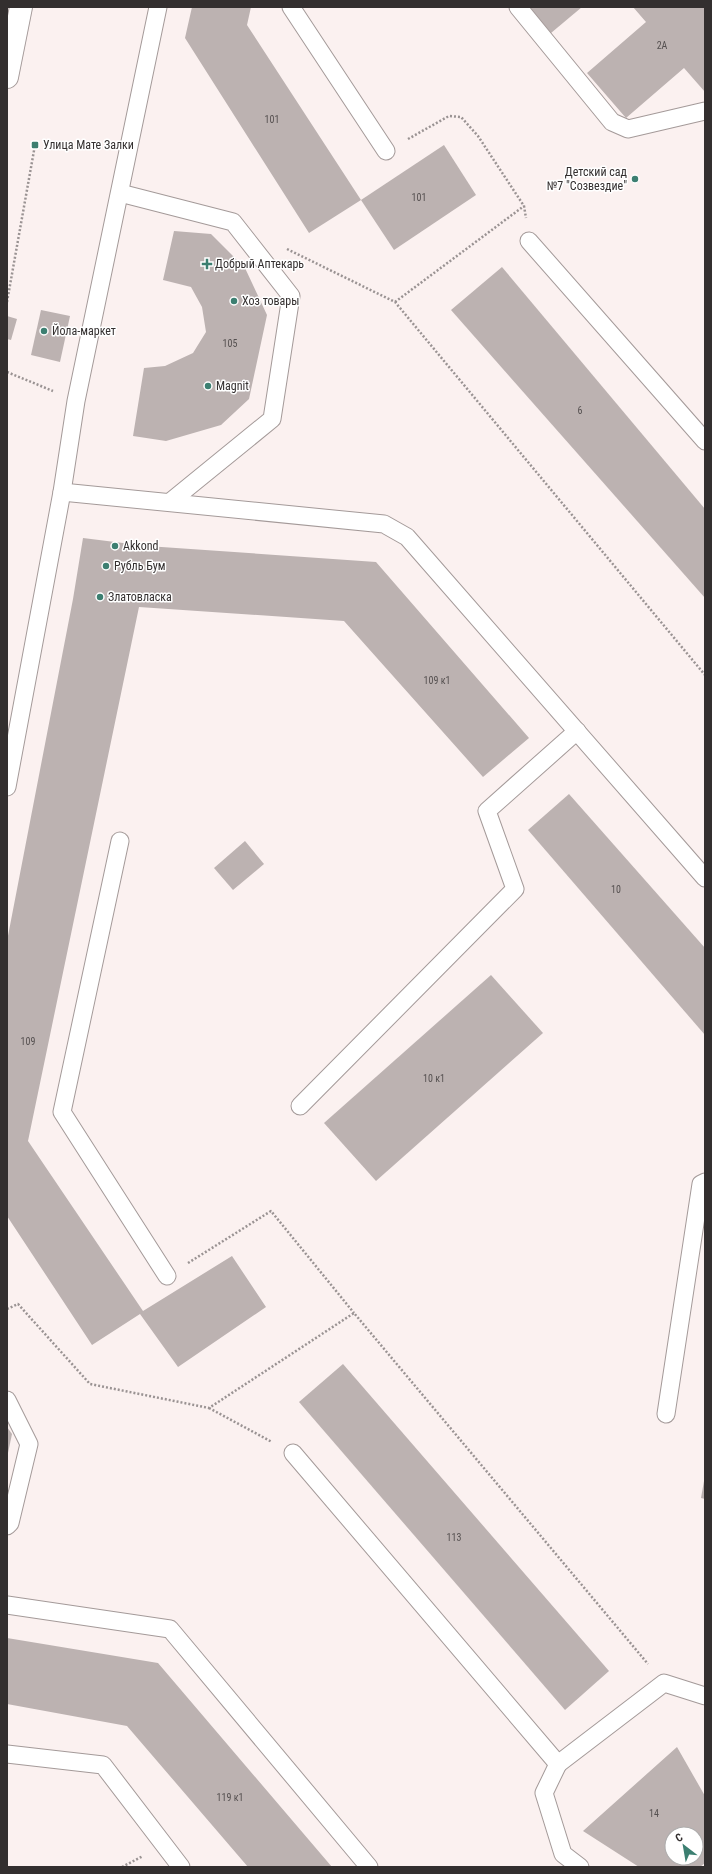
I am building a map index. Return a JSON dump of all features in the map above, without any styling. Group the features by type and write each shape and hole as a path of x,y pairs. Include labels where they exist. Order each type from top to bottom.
{"main road":[{"path":"7,77 21,7"}],"lane":[{"path":"7,787 62,492 76,401 158,7"},
{"path":"291,7 386,152"},
{"path":"518,7 612,122 628,129 705,111"},
{"path":"120,193 233,222 291,296 272,419 170,502"},
{"path":"529,241 705,441"},
{"path":"62,492 384,524 407,537 705,878"},
{"path":"300,1106 515,889 487,811 577,731"},
{"path":"120,841 62,1112 167,1276"},
{"path":"666,1414 701,1184 705,1182"},
{"path":"7,1400 29,1444 10,1523 7,1526"},
{"path":"293,1453 558,1764"},
{"path":"7,1605 170,1629 369,1867"},
{"path":"580,1867 563,1854 544,1793 558,1764 664,1683 705,1696"},
{"path":"7,1754 103,1765 181,1867"}],"path":[{"path":"386,152 449,116 461,117 478,136 524,206 529,241"},
{"path":"7,302 35,145"},
{"path":"395,302 524,206"},
{"path":"282,246 395,302 705,675"},
{"path":"7,372 76,401"},
{"path":"167,1276 271,1211 354,1313 664,1683"},
{"path":"7,1309 18,1304 90,1384 209,1408 293,1453"},
{"path":"209,1408 354,1313"}],"building":[{"path":"192,7 251,7 247,25 361,200 309,233 185,38"},
{"path":"529,7 582,7 551,33"},
{"path":"633,7 705,7 705,92 684,68 626,118 587,73 646,22"},
{"path":"444,145 476,195 394,250 361,200"},
{"path":"174,231 211,234 245,268 267,315 249,399 221,425 166,441 133,436 144,368 165,366 193,353 206,332 202,307 191,287 163,280"},
{"path":"502,267 705,509 705,598 451,310"},
{"path":"41,310 70,316 60,362 31,355"},
{"path":"7,316 17,319 11,340 7,339"},
{"path":"83,538 147,546 376,562 529,738 483,777 344,621 139,607 28,1141 143,1311 232,1256 266,1307 178,1367 140,1314 92,1345 7,1216 7,941 73,599"},
{"path":"569,794 705,948 705,1035 528,830"},
{"path":"245,841 264,864 233,890 214,868"},
{"path":"491,975 543,1033 376,1181 324,1123"},
{"path":"343,1364 609,1671 565,1710 299,1402"},
{"path":"7,1427 12,1434 8,1453 7,1453"},
{"path":"705,1481 705,1499 701,1498"},
{"path":"7,1638 158,1663 332,1867 248,1867 127,1726 7,1704"},
{"path":"677,1747 705,1796 705,1863 704,1864 704,1826 664,1826 664,1866 701,1866 639,1867 583,1831"}],"place":[{"name":"Улица Мате Залки","path":"35,145"},
{"name":"Детский сад №7 \"Созвездие\"","path":"635,179"},
{"name":"Добрый Аптекарь","path":"207,264"},
{"name":"Хоз товары","path":"234,301"},
{"name":"Йола-маркет","path":"44,331"},
{"name":"Magnit","path":"208,386"},
{"name":"Akkond","path":"115,546"},
{"name":"Рубль Бум","path":"106,566"},
{"name":"Златовласка","path":"100,597"}]}
